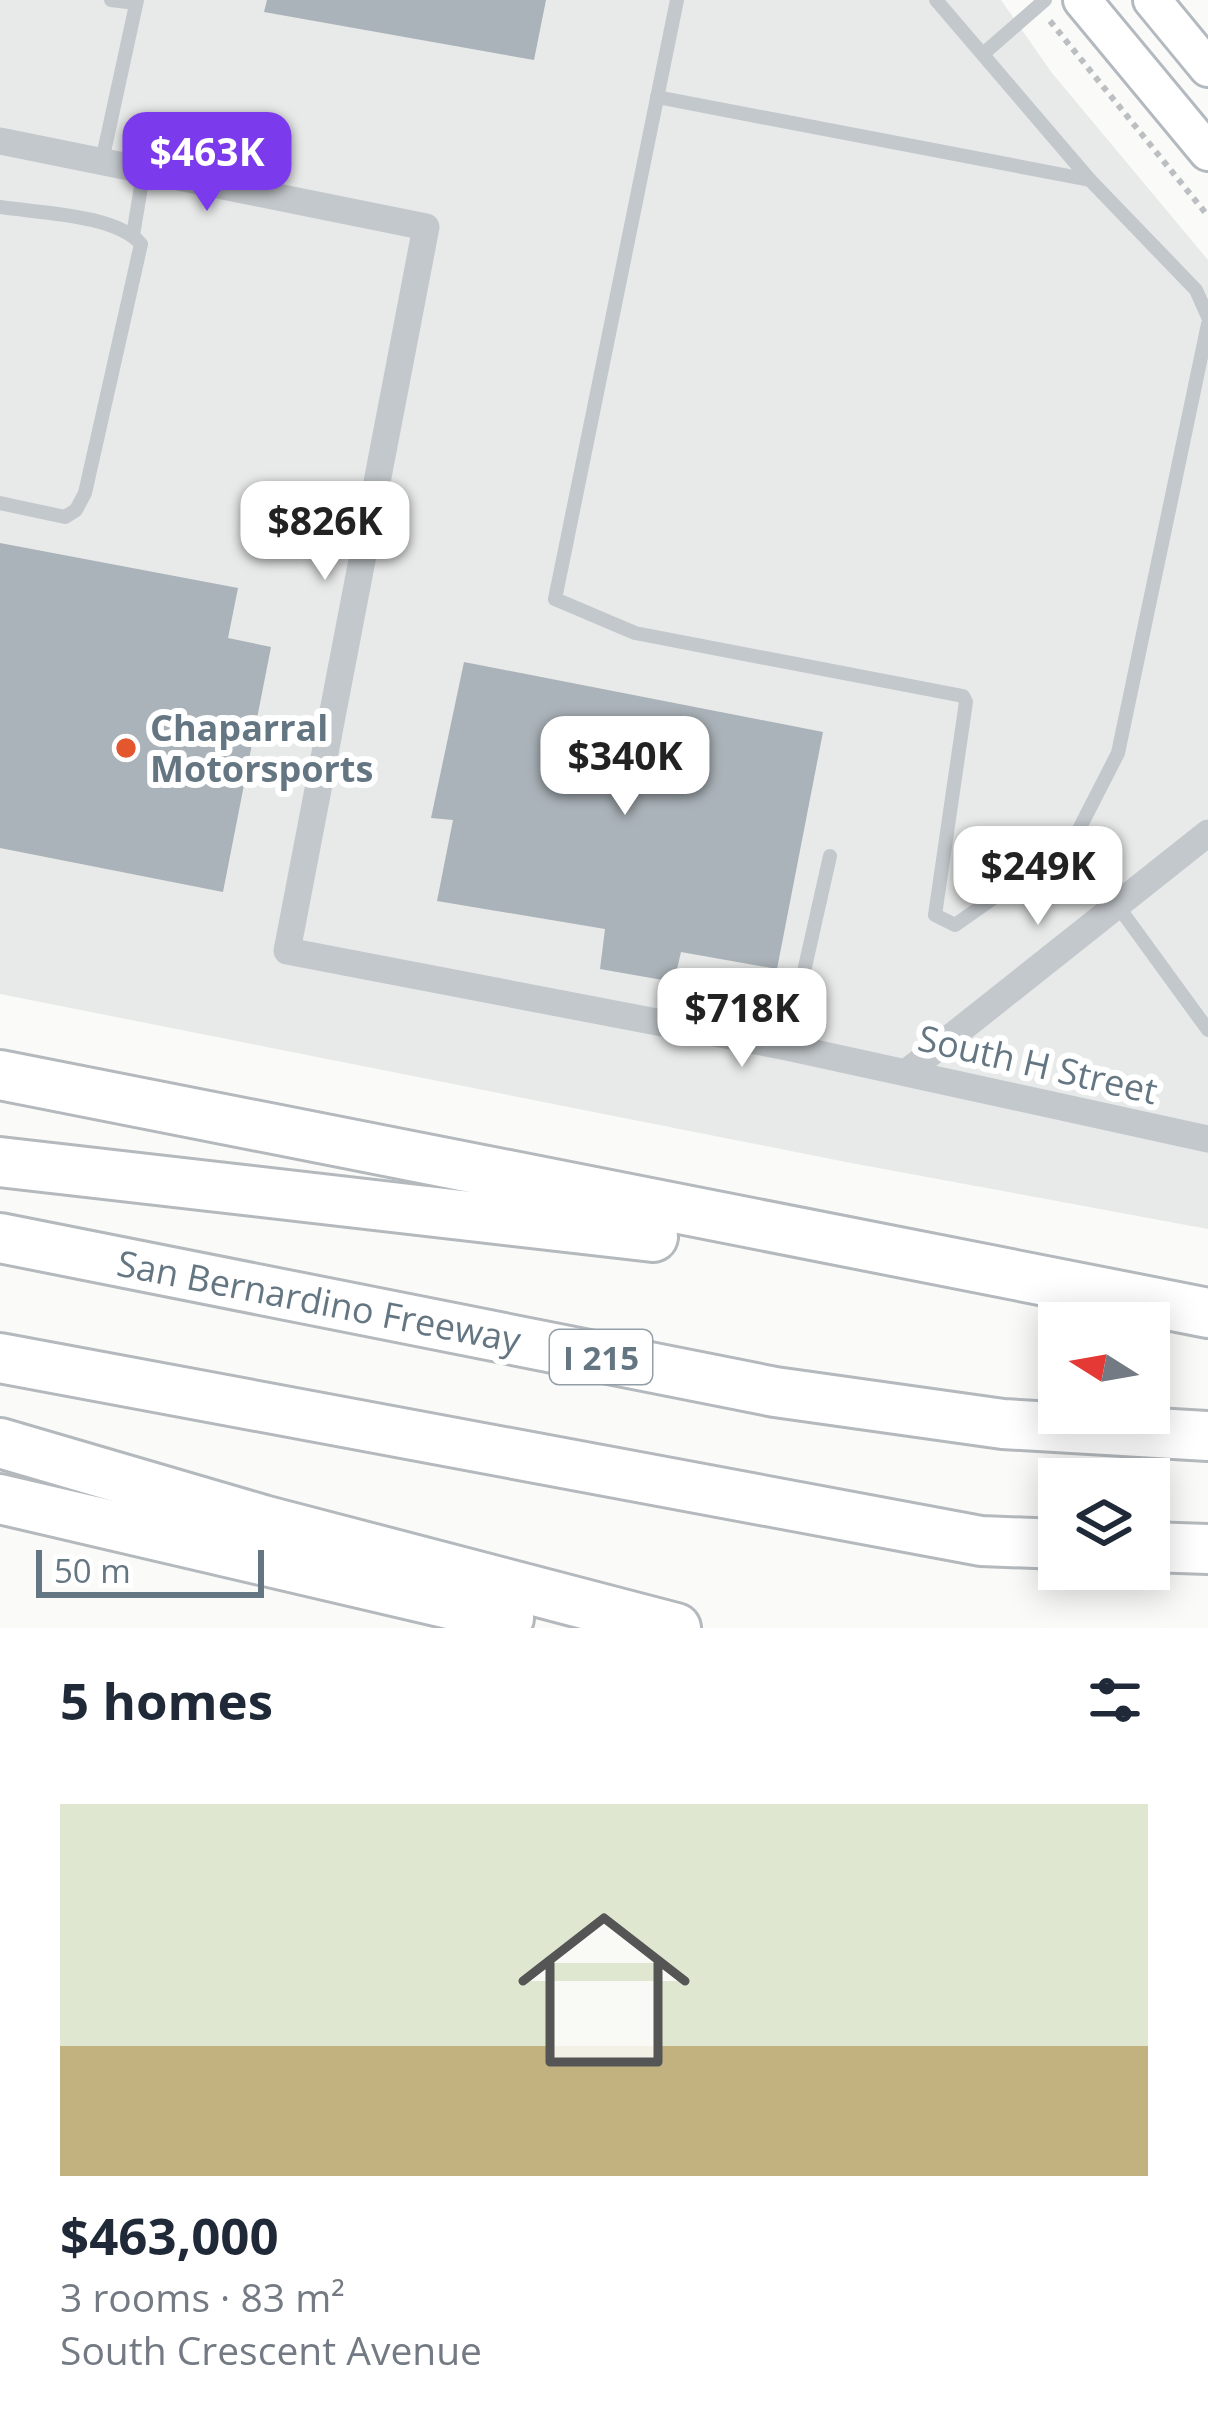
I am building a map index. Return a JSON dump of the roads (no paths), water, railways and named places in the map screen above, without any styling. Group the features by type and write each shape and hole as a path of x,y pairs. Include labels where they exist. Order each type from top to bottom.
{"highway":[{"path":"0,1076 1208,1315"},
{"path":"0,1162 596,1228 743,1249 1138,1320 1208,1315"},
{"name":"San Bernardino Freeway","path":"0,1238 776,1392 1004,1424 1208,1436"},
{"path":"0,1358 981,1541 1038,1543"},
{"path":"0,1442 263,1520 676,1628"},
{"path":"0,1499 551,1628"},
{"path":"1170,1548 1208,1549"}],"main road":[{"path":"1082,0 1208,152"},
{"path":"1152,0 1208,68"}],"street":[{"path":"0,141 144,169"},
{"name":"South H Street","path":"144,169 426,227 286,951 787,1047 1208,1139"},
{"path":"908,1072 1208,833"}],"lane":[{"path":"102,161 136,2 111,0"},
{"path":"677,0 555,599 635,633 963,696 966,702 935,915 955,925 1072,843 1118,753 1208,321 1196,290 1090,180 936,0"},
{"path":"982,55 1041,3"},
{"path":"657,98 1090,180"},
{"path":"133,235 144,169"},
{"path":"0,207 92,220 133,235 141,244 85,493 76,510 65,517 0,503"},
{"path":"1072,843 1208,1030"},
{"path":"787,1047 830,856"}],"place":[{"name":"Chaparral Motorsports","path":"126,748"}]}
